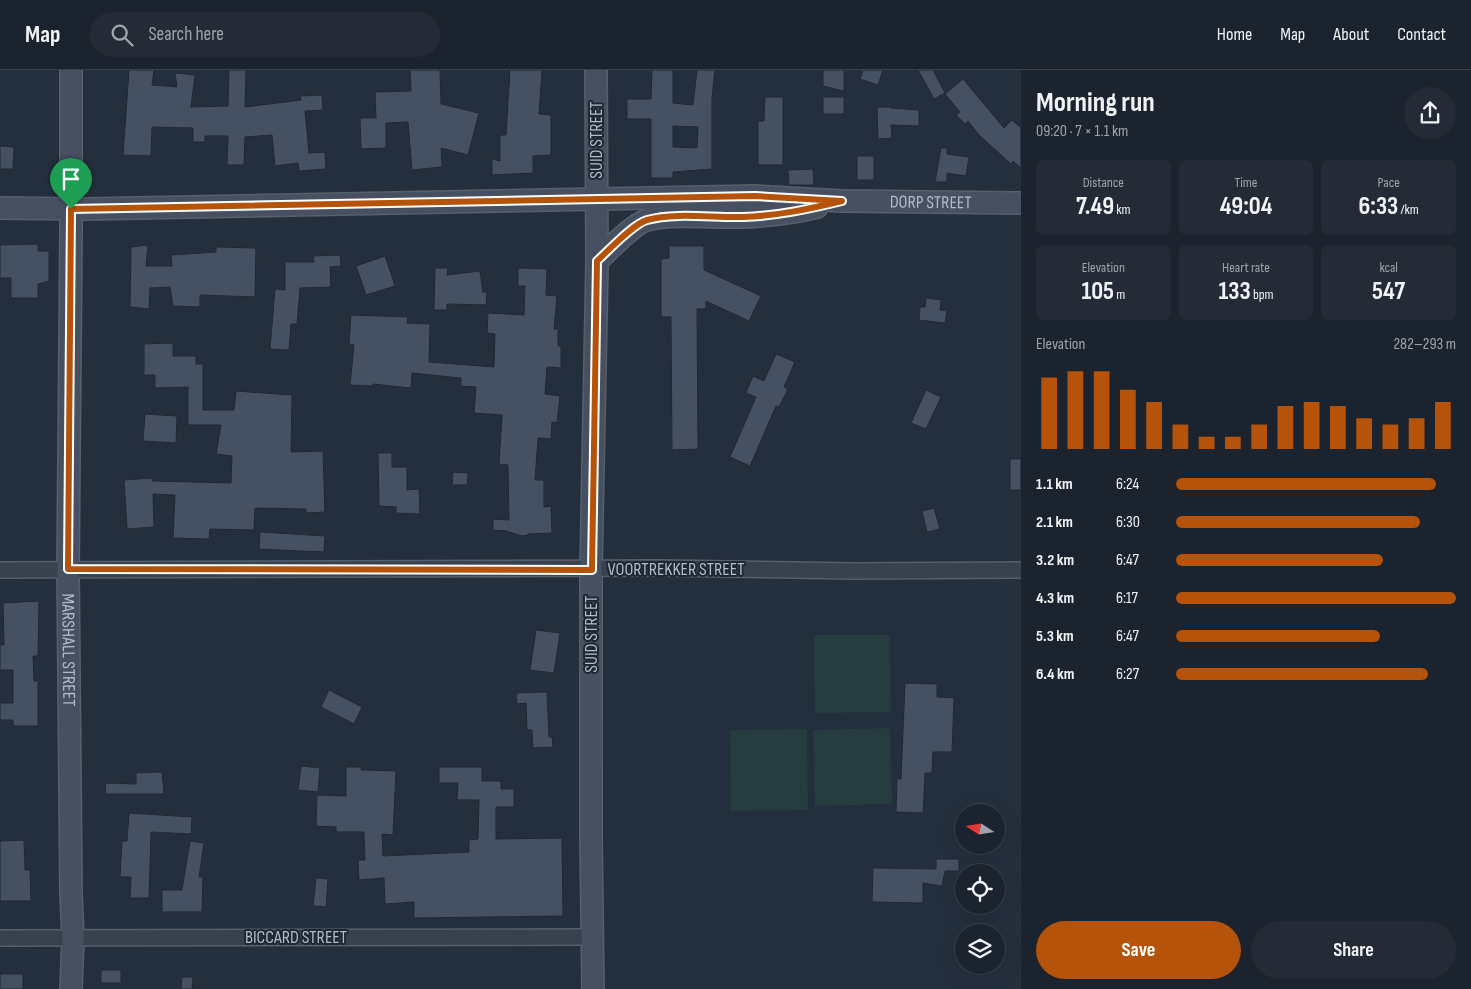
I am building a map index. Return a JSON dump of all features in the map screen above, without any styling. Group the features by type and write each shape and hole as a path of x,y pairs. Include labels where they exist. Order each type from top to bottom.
{"street":[{"name":"MARSHALL STREET","path":"71,70 68,569 71,894 74,938 72,989"},
{"name":"SUID STREET","path":"593,989 591,839 592,570 597,261 596,70"},
{"name":"DORP STREET","path":"0,208 71,209 755,196 842,201 1021,203"},
{"name":"DORP STREET","path":"597,261 635,226 647,220 785,214 842,201"},
{"name":"VOORTREKKER STREET","path":"0,570 592,570 661,568 854,571 1021,570"},
{"name":"BICCARD STREET","path":"0,938 593,937"}],"green space":[{"path":"814,635 890,635 891,712 815,713"},
{"path":"890,728 892,804 815,806 813,730"},
{"path":"807,729 808,810 731,811 730,730"}],"building":[{"path":"129,70 154,70 152,85 177,87 175,73 195,75 191,107 228,106 229,70 246,70 245,107 301,100 300,96 322,95 323,110 305,111 309,153 325,152 326,169 299,171 298,163 275,166 272,135 245,137 244,165 227,165 228,136 205,136 205,142 193,142 193,128 152,127 151,156 123,155"},
{"path":"410,70 440,70 441,104 479,113 468,155 441,148 442,167 412,170 408,122 386,123 386,148 361,149 360,118 376,118 375,92 411,91"},
{"path":"510,70 542,70 539,114 551,115 551,155 533,156 533,173 492,175 492,159 500,161 500,135 506,135"},
{"path":"652,70 673,70 673,103 693,105 697,70 715,70 712,98 712,169 673,172 673,178 651,178 651,119 627,119 627,99 651,99","holes":["673,126 698,127 697,148 673,147"]},
{"path":"823,70 844,70 844,91 823,86"},
{"path":"863,70 883,70 878,85 860,79"},
{"path":"918,70 933,70 945,93 934,99"},
{"path":"963,79 1004,128 1012,120 1021,128 1021,168 1013,161 1011,164 979,135 968,121 965,124 956,115 960,112 945,94"},
{"path":"765,97 783,97 783,165 758,165 758,121 764,121"},
{"path":"823,97 844,97 844,114 823,114"},
{"path":"877,107 919,110 919,126 891,125 892,138 878,139"},
{"path":"0,146 14,147 13,169 0,169"},
{"path":"941,148 947,148 947,154 969,157 966,176 947,173 947,182 935,182"},
{"path":"857,156 874,156 874,180 857,180"},
{"path":"813,169 814,185 789,185 788,170"},
{"path":"38,244 38,251 49,251 49,281 38,284 38,298 11,298 11,278 0,278 0,245"},
{"path":"148,245 146,266 172,266 171,255 216,252 216,247 256,248 255,297 200,295 200,307 173,306 170,287 150,288 149,309 130,307 131,247"},
{"path":"669,246 704,246 704,270 761,296 749,321 706,301 706,309 697,309 698,449 672,450 671,317 661,317 661,259 669,258"},
{"path":"340,255 341,266 330,267 331,287 300,288 297,324 291,324 289,350 270,349 275,289 285,290 285,262 314,262 313,256"},
{"path":"385,256 395,286 366,295 356,266"},
{"path":"435,268 448,268 447,275 480,271 483,292 487,292 486,305 447,304 447,310 434,310"},
{"path":"518,268 547,269 546,295 557,296 554,329 558,329 558,346 561,346 561,368 547,367 545,394 560,396 557,423 552,422 551,439 538,438 535,480 544,480 544,507 551,506 552,533 522,536 506,531 493,530 493,519 509,520 508,465 499,464 502,415 474,413 476,387 461,386 461,378 412,373 411,388 373,384 373,386 350,385 354,345 349,344 351,315 408,317 407,323 430,324 429,362 494,367 495,334 487,333 488,313 524,315 525,286 518,286"},
{"path":"926,298 941,300 940,310 947,311 945,323 919,320 920,307 925,307"},
{"path":"173,343 173,356 196,356 196,364 203,364 203,410 234,410 236,391 292,395 291,452 323,451 325,512 306,513 306,509 255,508 254,530 210,529 209,539 173,538 175,495 153,494 154,527 127,529 124,480 152,478 152,481 231,483 232,456 216,454 221,425 188,425 188,387 155,388 155,375 144,375 144,344"},
{"path":"776,354 795,362 784,387 788,389 779,407 776,406 750,466 730,457 756,397 746,393 753,376 764,381"},
{"path":"926,390 941,397 926,429 911,423"},
{"path":"145,414 177,416 176,443 143,441"},
{"path":"378,453 392,453 392,467 407,467 407,490 419,489 420,514 396,513 396,507 379,506"},
{"path":"1010,459 1021,459 1021,490 1010,490"},
{"path":"453,472 468,473 467,485 452,485"},
{"path":"934,508 940,529 927,532 922,511"},
{"path":"260,532 325,536 324,552 259,549"},
{"path":"39,601 38,656 33,656 34,681 38,681 38,726 13,726 13,720 0,720 0,703 13,703 13,670 0,670 0,645 4,645 3,603"},
{"path":"536,630 560,633 554,673 530,670"},
{"path":"905,683 937,684 937,697 954,698 952,752 933,752 932,773 925,773 923,813 896,812 897,779 901,779"},
{"path":"329,690 362,707 354,724 321,707"},
{"path":"547,692 549,737 552,737 553,747 533,748 532,730 527,730 526,703 517,704 516,693"},
{"path":"301,766 320,768 318,792 298,790"},
{"path":"346,767 361,767 361,770 396,771 393,835 382,834 383,856 469,852 469,840 478,839 479,800 457,800 458,783 439,783 439,767 482,767 482,781 501,781 501,789 514,789 514,807 496,807 496,839 562,838 563,916 414,918 414,902 385,904 384,878 359,880 358,860 365,860 364,832 336,832 336,827 316,826 317,795 346,796"},
{"path":"162,772 164,794 105,794 106,783 136,784 136,773"},
{"path":"129,813 192,817 191,834 151,832 149,898 130,898 131,877 120,877 122,841 127,841"},
{"path":"24,840 25,870 30,870 31,901 0,901 0,841"},
{"path":"190,841 204,843 199,877 203,877 202,912 162,912 162,890 182,890"},
{"path":"936,859 959,859 959,864 955,864 955,871 945,871 942,886 923,883 923,903 872,902 873,868 936,869"},
{"path":"316,878 328,879 326,907 313,906"},
{"path":"101,970 121,970 121,983 101,983"},
{"path":"0,974 23,974 23,989 0,989"},
{"path":"182,977 193,977 192,989 181,989"}],"route":[{"path":"755,196 842,201 785,214 742,217 658,218 647,220 635,226 597,261 592,570 68,569 71,209 755,196"}]}
